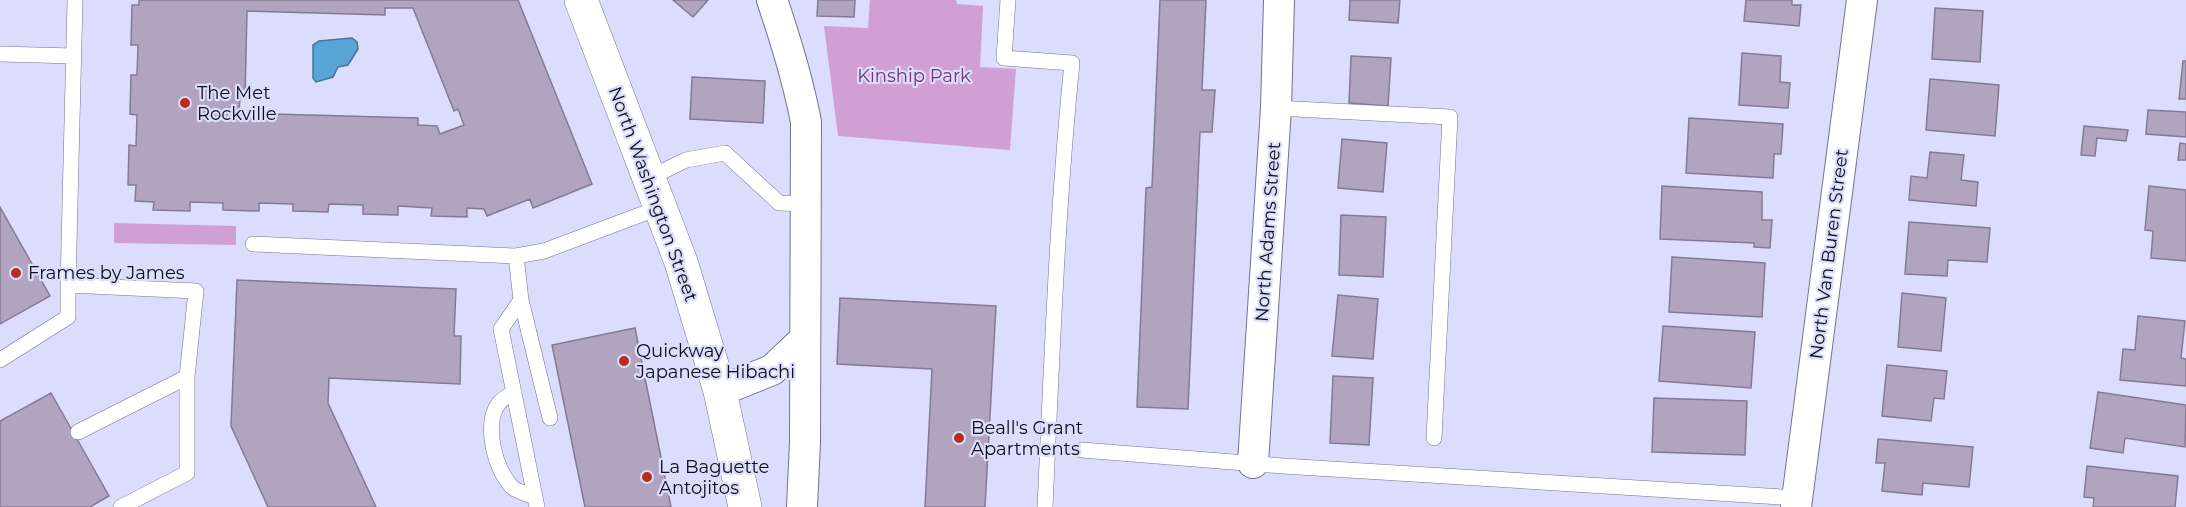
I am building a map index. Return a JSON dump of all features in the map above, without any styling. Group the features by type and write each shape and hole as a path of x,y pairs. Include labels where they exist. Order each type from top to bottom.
{"street":[{"name":"North Washington Street","path":"581,0 681,262 720,391 745,507"},
{"path":"772,0 787,41 806,122 805,442 802,507"},
{"name":"North Adams Street","path":"1253,464 1276,108 1279,0"},
{"name":"North Van Buren Street","path":"1797,503 1862,0"},
{"path":"720,391 772,370 805,339"}],"lane":[{"path":"0,360 68,317 75,0"},
{"path":"1008,0 1004,58 1072,63 1066,120 1054,312 1045,507"},
{"path":"0,54 74,56"},
{"path":"1276,108 1450,117 1434,438"},
{"path":"253,244 516,256 544,251 655,192 686,160 725,153 779,203 807,204"},
{"path":"516,256 521,300 550,418"},
{"path":"68,285 195,291 187,377 187,473 121,507"},
{"path":"521,300 501,329 536,502"},
{"path":"78,432 187,377"},
{"path":"514,392 499,403 494,417 492,436 495,458 503,477 514,489 536,502"},
{"path":"1082,450 1797,503"}],"green space":[{"name":"Kinship Park","path":"870,0 956,0 957,4 983,6 980,67 1016,69 1010,150 838,136 824,26 868,28"},
{"path":"114,223 236,226 236,245 114,243"}],"water":[{"path":"352,38 357,42 358,49 348,65 338,67 333,77 316,82 313,78 313,45 319,41"}],"building":[{"name":"The Met Rockville","path":"139,0 518,0 592,184 533,208 530,199 487,216 484,209 467,208 467,217 431,216 432,208 398,206 398,215 363,214 363,205 329,204 328,212 293,211 293,204 259,203 259,211 223,210 223,203 190,202 190,211 153,210 154,202 135,201 136,185 128,185 129,145 136,146 137,115 130,114 131,75 137,75 138,45 131,45 132,5 139,5","holes":["385,8 413,8 454,111 458,109 464,125 440,134 437,126 418,125 418,118 239,113 240,97 245,98 247,11 385,15"]},
{"path":"673,0 708,0 693,17"},
{"path":"818,0 855,0 854,17 817,16"},
{"path":"1160,0 1206,0 1202,90 1215,90 1212,132 1200,132 1188,409 1137,407 1146,188 1152,187"},
{"path":"1350,0 1400,0 1398,23 1349,20"},
{"path":"1746,0 1792,0 1792,5 1801,5 1799,26 1744,21"},
{"path":"1935,8 1983,11 1980,62 1932,59"},
{"path":"1742,53 1781,56 1780,82 1790,83 1788,108 1739,105"},
{"path":"1351,56 1391,58 1388,106 1349,103"},
{"path":"2183,61 2186,61 2186,99 2179,99"},
{"path":"692,77 765,81 763,123 690,119"},
{"path":"1930,79 1999,85 1995,136 1926,130"},
{"path":"2148,110 2186,112 2186,137 2146,134"},
{"path":"1689,118 1783,124 1781,154 1774,154 1773,178 1686,173"},
{"path":"2084,126 2128,130 2126,141 2097,138 2095,156 2081,155"},
{"path":"1342,139 1387,143 1383,192 1338,188"},
{"path":"2180,143 2186,144 2186,160 2178,160"},
{"path":"1930,152 1964,155 1961,180 1978,182 1976,206 1909,200 1911,176 1927,178"},
{"path":"1662,186 1762,192 1762,220 1772,220 1770,248 1754,247 1754,243 1660,239"},
{"path":"2149,186 2186,190 2186,261 2151,258 2153,231 2145,230"},
{"path":"0,207 50,296 0,324"},
{"path":"1341,215 1386,217 1383,277 1339,275"},
{"path":"1909,222 1990,228 1987,262 1948,260 1947,276 1905,274"},
{"path":"1672,257 1765,263 1762,317 1669,312"},
{"path":"237,280 456,289 454,336 461,336 460,384 329,378 328,403 376,507 268,507 231,426"},
{"path":"1902,293 1946,298 1941,351 1898,347"},
{"path":"1338,295 1378,299 1373,359 1332,356"},
{"name":"Beall's Grant Apartments","path":"840,298 996,306 985,507 925,507 932,369 837,364"},
{"path":"2138,316 2185,321 2181,358 2186,359 2186,386 2120,380 2123,349 2135,350"},
{"path":"1663,326 1755,332 1751,388 1659,381"},
{"path":"635,328 671,507 585,507 552,345"},
{"path":"1887,365 1947,371 1944,399 1934,398 1931,421 1882,416"},
{"path":"1333,376 1373,378 1369,445 1330,443"},
{"path":"2098,392 2186,405 2185,447 2125,438 2123,453 2090,448"},
{"path":"51,393 109,496 90,507 0,507 0,421"},
{"path":"1654,398 1747,401 1745,455 1652,452"},
{"path":"1878,439 1973,447 1969,487 1923,483 1922,495 1882,491 1885,463 1876,463"},
{"path":"2087,466 2178,476 2175,507 2093,507 2094,498 2084,497"}],"place":[{"name":"The Met Rockville","path":"185,103"},
{"name":"Frames by James","path":"16,273"},
{"name":"Quickway Japanese Hibachi","path":"624,361"},
{"name":"Beall's Grant Apartments","path":"959,438"},
{"name":"La Baguette Antojitos","path":"647,477"}]}
